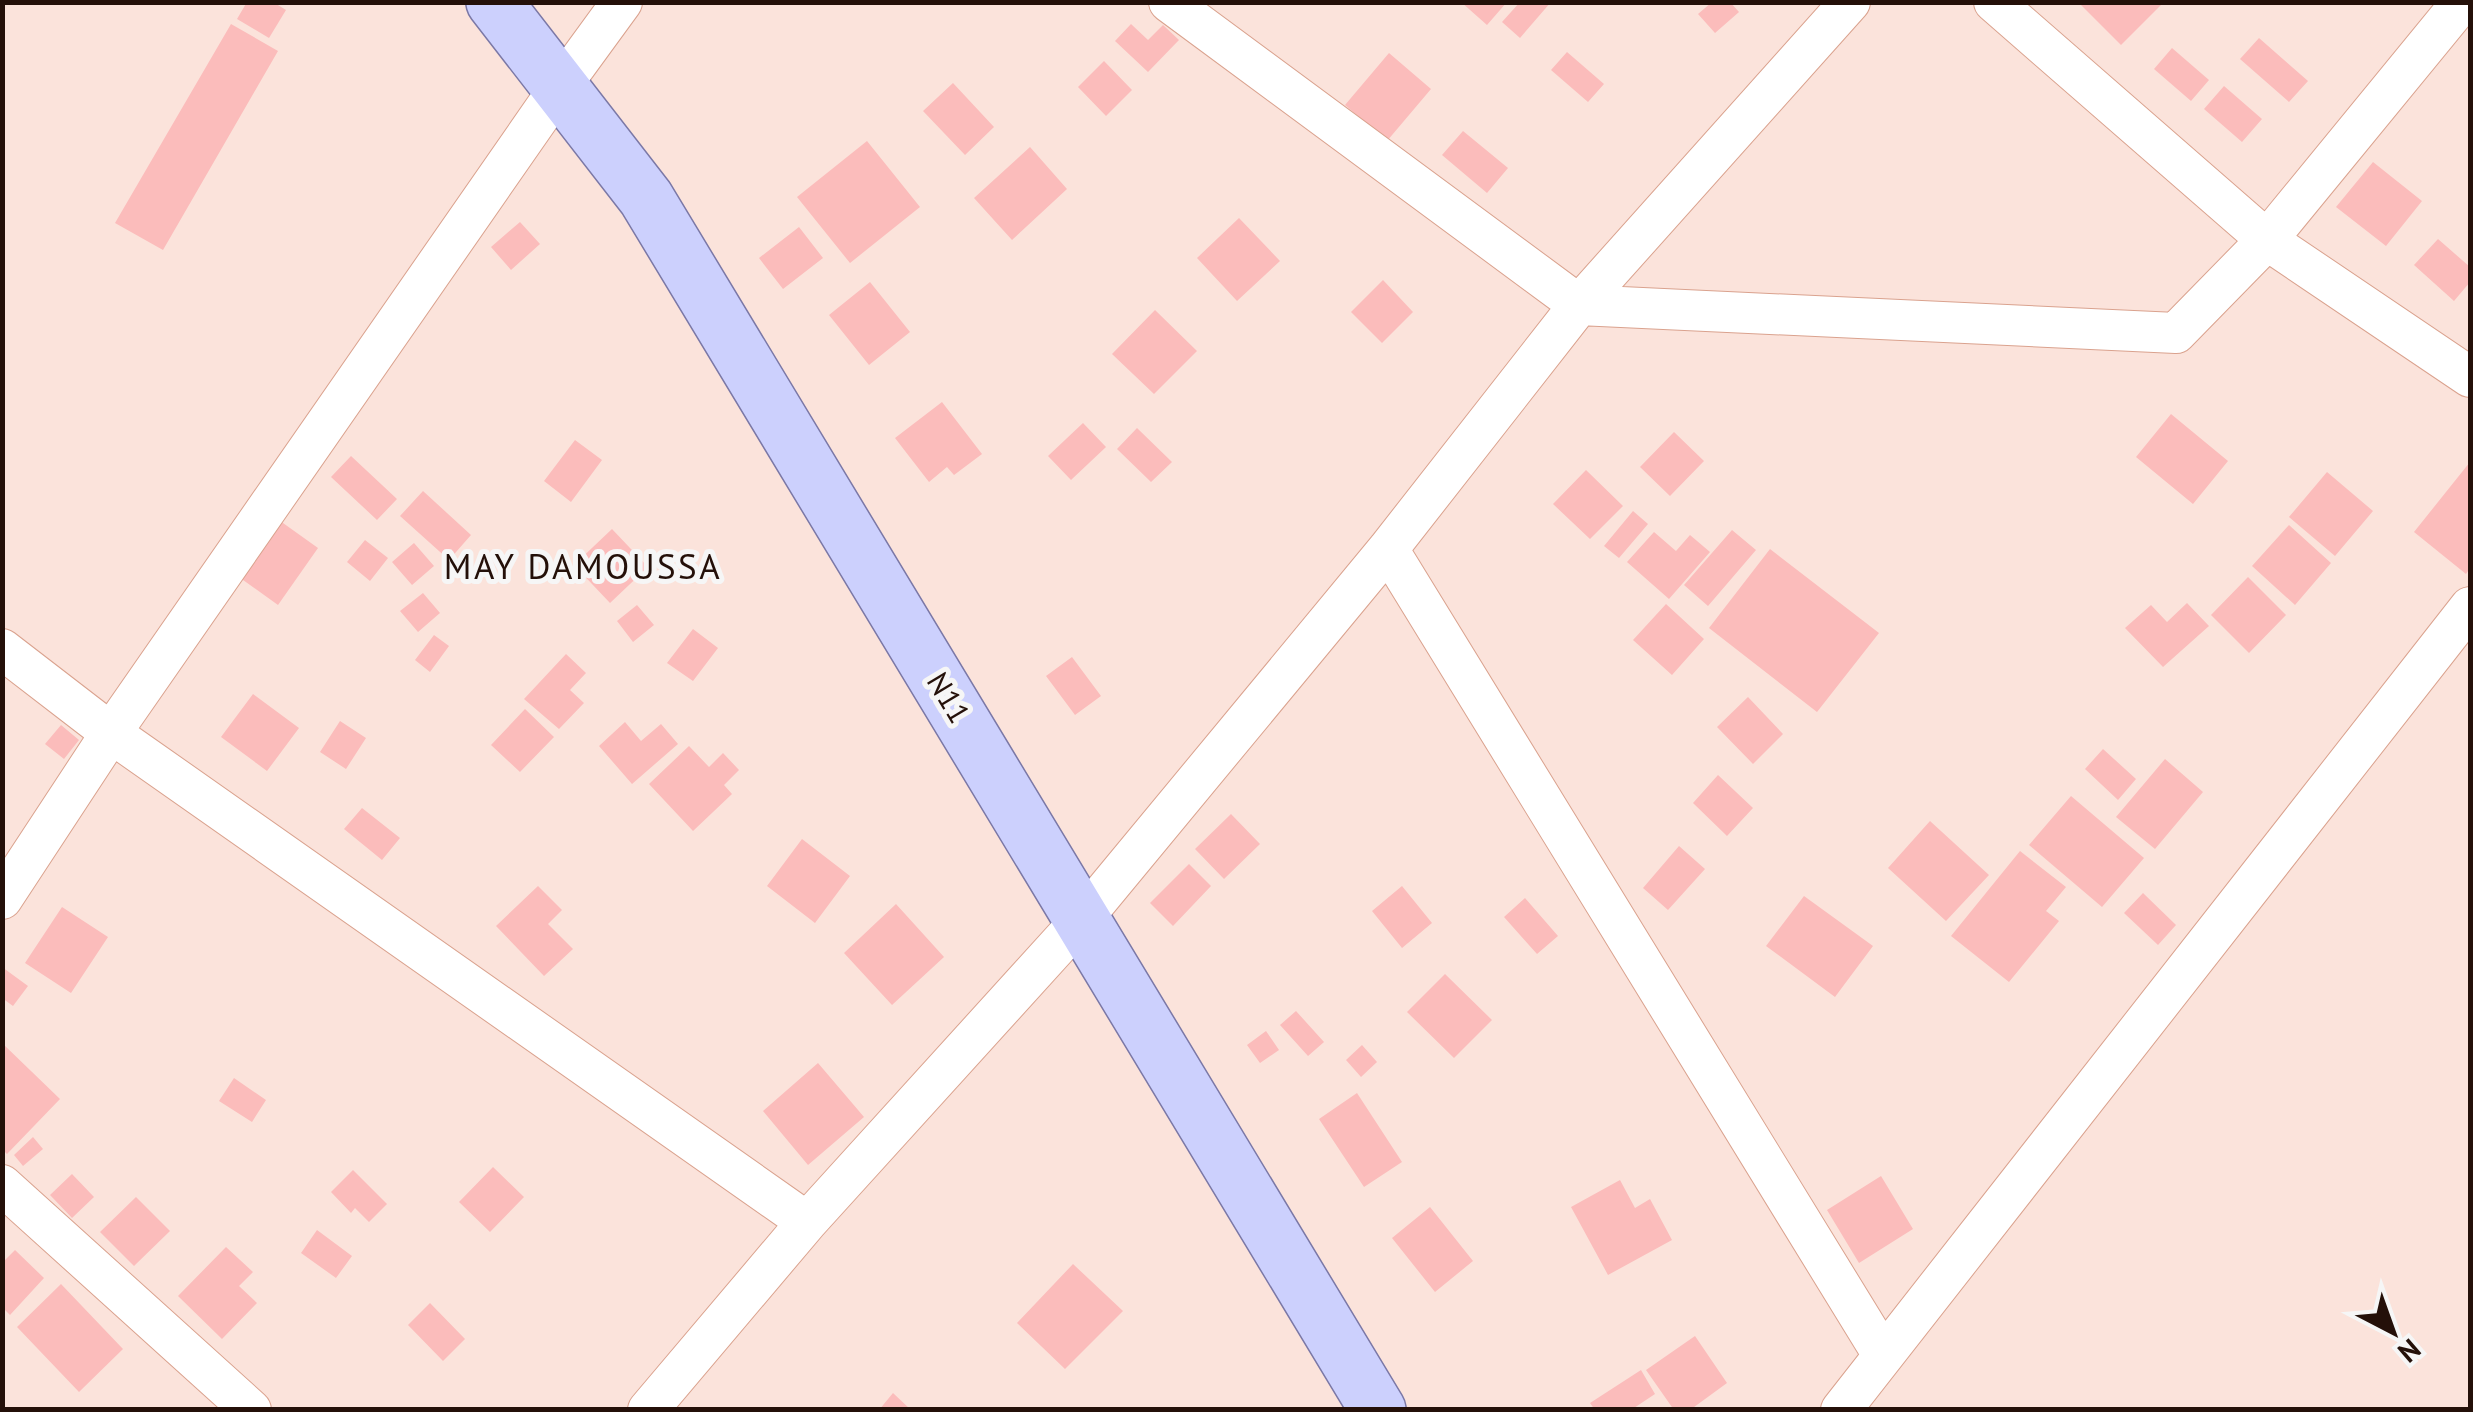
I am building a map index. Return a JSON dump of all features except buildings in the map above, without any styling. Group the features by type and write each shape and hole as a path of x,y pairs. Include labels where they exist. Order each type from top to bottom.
{"main road":[{"name":"N11","path":"494,2 646,198 1378,1410"}],"street":[{"path":"2,899 111,733 622,2"},
{"path":"1169,2 1579,304 2176,333 2266,240 2462,2"},
{"path":"648,1410 808,1222 1082,919 1388,549 1579,304 1850,2"},
{"path":"1994,2 2266,240 2470,377"},
{"path":"1388,549 1883,1355"},
{"path":"1841,1410 2470,607"},
{"path":"2,648 111,733 808,1222"},
{"path":"2,1185 251,1410"}],"district":[{"name":"MAY DAMOUSSA","path":"583,567"}]}
